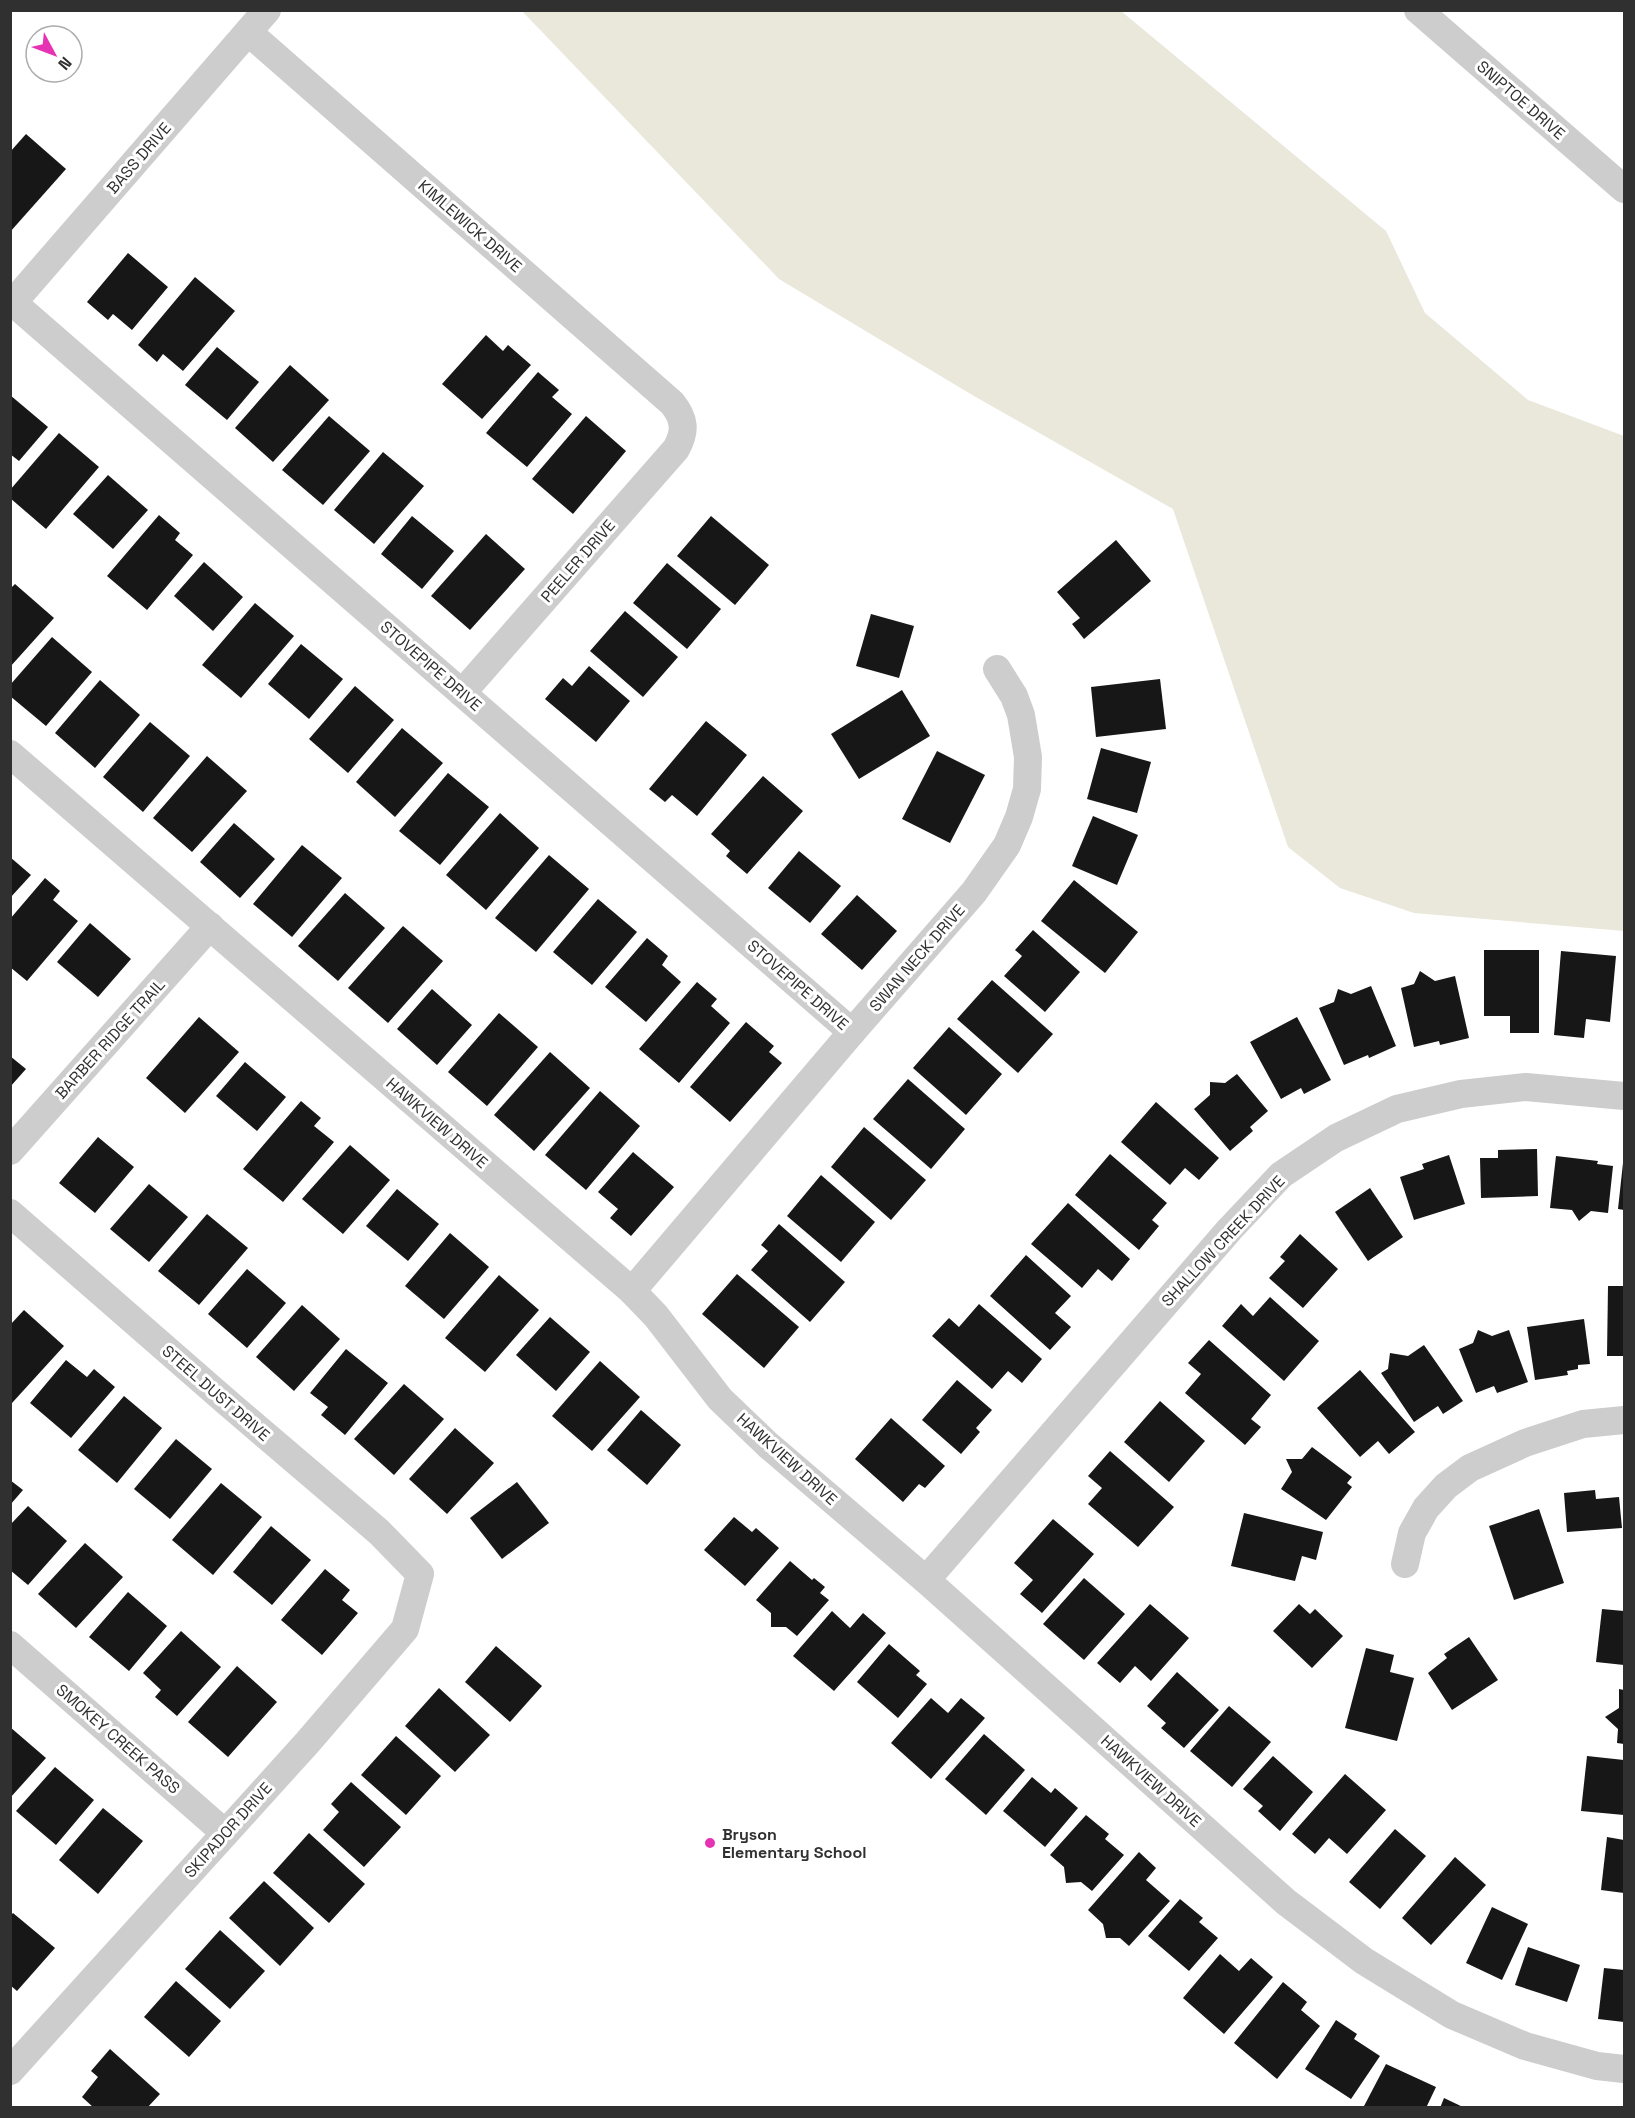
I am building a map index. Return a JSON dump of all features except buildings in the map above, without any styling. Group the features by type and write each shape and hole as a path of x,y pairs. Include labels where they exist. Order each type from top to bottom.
{"street":[{"name":"BASS DRIVE","path":"11,303 267,10"},
{"name":"SNIPTOE DRIVE","path":"1418,10 1624,189"},
{"name":"KIMLEWICK DRIVE","path":"248,32 672,403 681,413 684,425"},
{"name":"STOVEPIPE DRIVE","path":"11,303 852,1032"},
{"name":"PEELER DRIVE","path":"462,693 676,449 682,438 684,425"},
{"name":"SWAN NECK DRIVE","path":"632,1291 852,1032 975,892 1006,845 1019,817 1027,789 1028,757 1021,715 1014,696 998,669"},
{"name":"HAWKVIEW DRIVE","path":"10,754 632,1291 656,1316 720,1399 760,1437 926,1580 1286,1902 1364,1960 1452,2015 1525,2046 1597,2066 1624,2069"},
{"name":"BARBER RIDGE TRAIL","path":"10,1151 210,926"},
{"name":"SHALLOW CREEK DRIVE","path":"926,1580 1230,1229 1281,1175 1336,1138 1397,1109 1461,1095 1526,1087 1624,1096"},
{"name":"STEEL DUST DRIVE","path":"10,1213 379,1532 420,1574"},
{"path":"1406,1564 1412,1533 1426,1508 1446,1486 1470,1468 1525,1443 1583,1424 1624,1419"},
{"name":"SKIPADOR DRIVE","path":"11,2070 307,1743 405,1629 420,1574"},
{"name":"SMOKEY CREEK PASS","path":"10,1645 225,1833"}],"shaded area":[{"path":"522,11 1121,11 1386,231 1425,313 1528,400 1624,436 1624,931 1414,913 1340,888 1288,847 1173,509 974,396 779,279"}],"place":[{"name":"Bryson Elementary School","path":"710,1843"}]}
